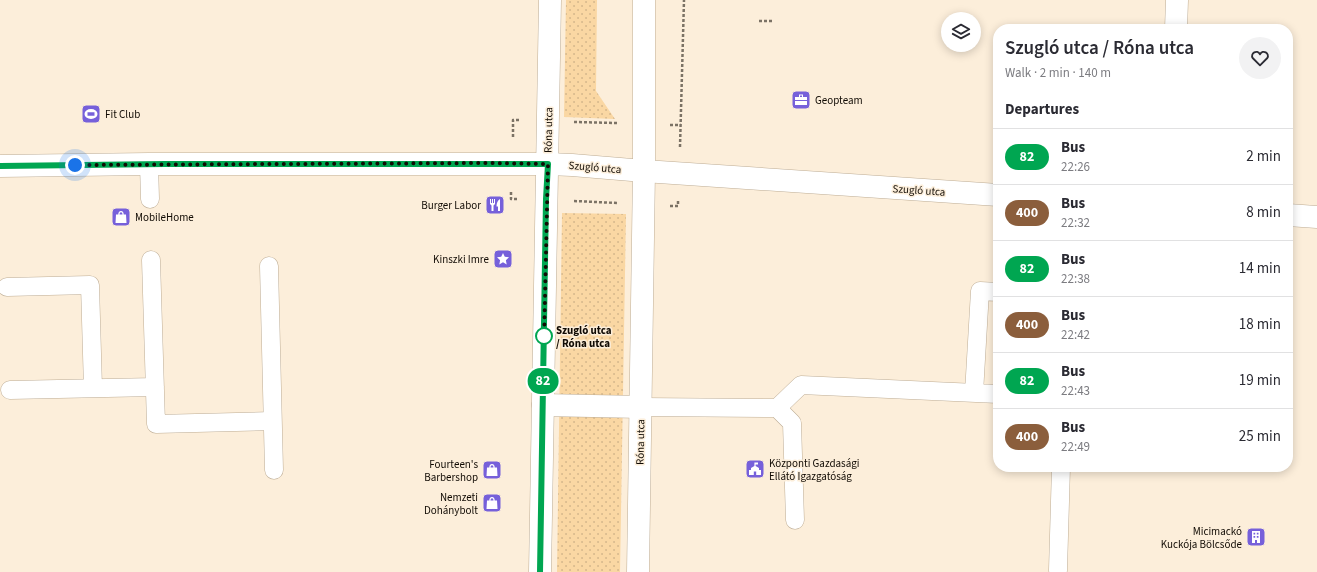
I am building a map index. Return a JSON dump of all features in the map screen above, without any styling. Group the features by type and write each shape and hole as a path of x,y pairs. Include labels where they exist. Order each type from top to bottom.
{"street":[{"name":"Róna utca","path":"540,572 550,0"},
{"name":"Róna utca","path":"638,572 644,171 644,0"},
{"path":"1176,24 1177,0"},
{"name":"Szugló utca","path":"0,166 149,164 548,164 993,195"},
{"path":"1293,215 1317,217"},
{"path":"543,405 641,407"}],"lane":[{"path":"149,164 150,199"},
{"path":"151,260 156,424 272,421"},
{"path":"269,266 274,470"},
{"path":"7,287 90,285 93,388"},
{"path":"974,393 980,291 993,292"},
{"path":"641,407 777,408 801,385 993,394"},
{"path":"10,390 155,387"},
{"path":"777,408 792,423 795,520"},
{"path":"1058,570 1061,472"}],"path":[{"path":"759,21 773,21"}],"shaded area":[{"path":"566,0 597,0 596,91 615,119 564,117"},
{"path":"562,213 626,214 620,572 557,572"}],"bus line":[{"name":"82","path":"0,166 165,164 548,164 546,199 540,572"}],"place":[{"name":"Geopteam","path":"801,100"},
{"name":"Fit Club","path":"91,114"},
{"name":"Burger Labor","path":"495,205"},
{"name":"MobileHome","path":"121,217"},
{"name":"Kinszki Imre","path":"503,259"},
{"name":"Szugló utca / Róna utca","path":"544,336"},
{"name":"Központi Gazdasági Ellátó Igazgatóság","path":"755,469"},
{"name":"Fourteen's Barbershop","path":"492,470"},
{"name":"Nemzeti Dohánybolt","path":"492,503"},
{"name":"Micimackó Kuckója Bölcsőde","path":"1256,537"}],"route":[{"path":"75,165 548,164 546,199 544,342 544,336"}]}
